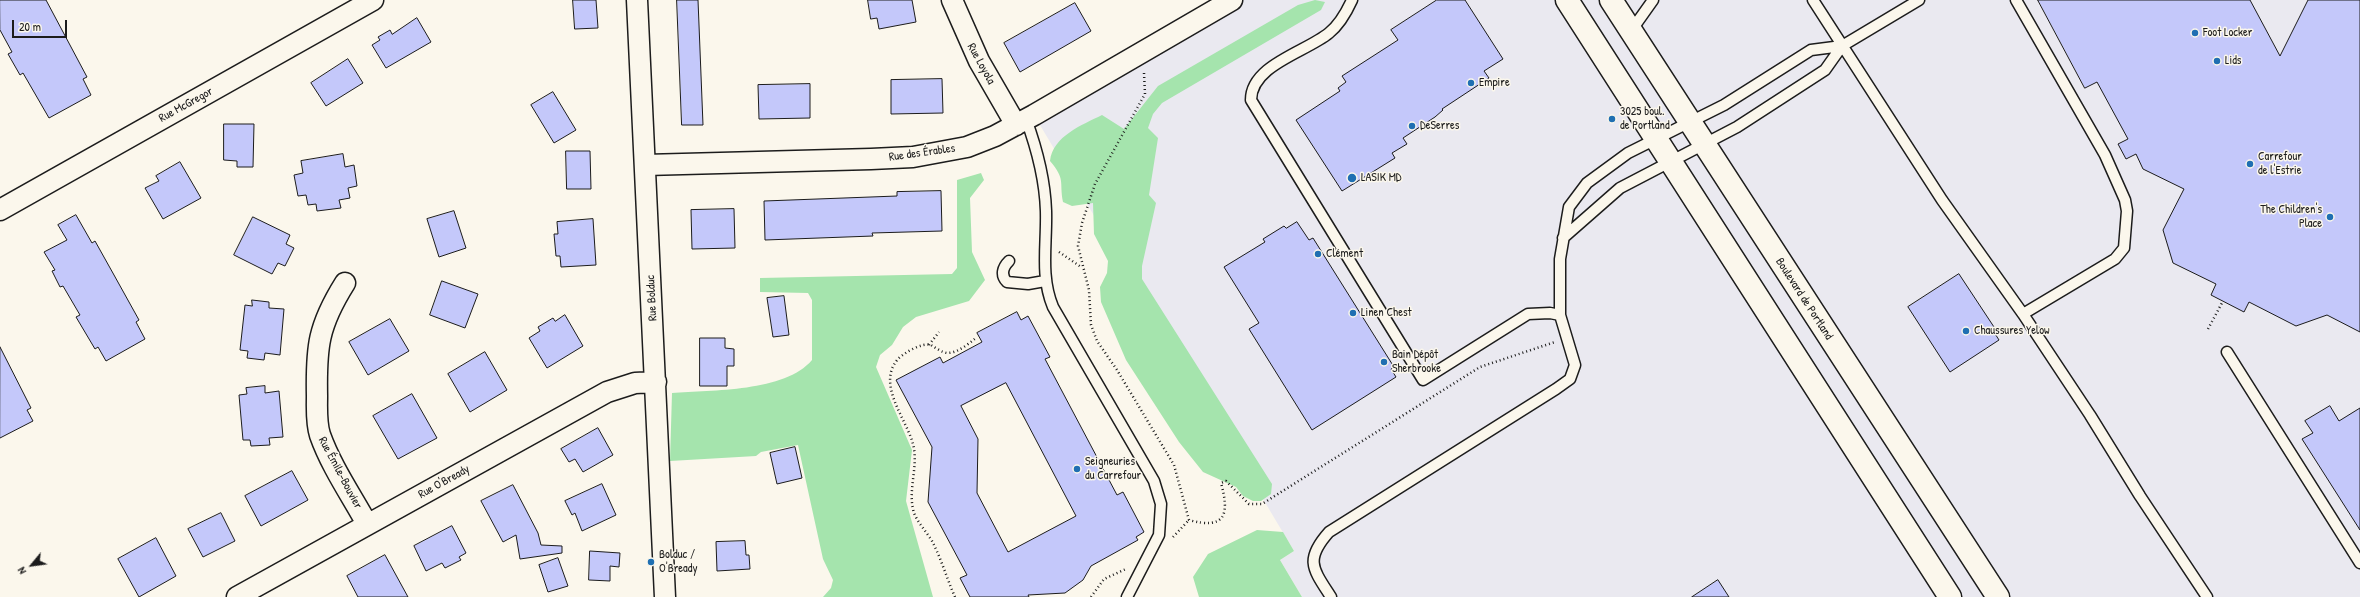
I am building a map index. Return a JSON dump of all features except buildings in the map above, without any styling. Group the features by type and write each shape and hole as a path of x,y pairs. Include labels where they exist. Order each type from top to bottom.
{"main road":[{"path":"1567,0 1950,597"},
{"name":"Boulevard de Portland","path":"1611,0 1998,597"}],"street":[{"name":"Rue McGregor","path":"0,210 373,0"},
{"name":"Rue Bolduc","path":"637,0 665,597"},
{"name":"Rue Loyola","path":"952,0 979,61 1021,122"},
{"name":"Rue des Érables","path":"645,165 913,157 967,147 995,136 1021,122 1232,0"},
{"name":"Rue Émile-Bouvier","path":"345,283 324,323 318,341 316,354 317,417 319,433 326,452 367,524"},
{"name":"Rue O'Bready","path":"237,597 607,392 635,383 656,382"}],"lane":[{"path":"1352,0 1330,33 1262,75 1251,89 1251,100 1423,380 1528,314 1550,313 1560,315"},
{"path":"1631,31 1653,0"},
{"path":"1813,0 1942,200 2023,314 2207,597"},
{"path":"1331,597 1316,574 1312,558 1318,544 1329,532 1556,390 1570,379 1575,365 1560,315 1560,259 1569,207 1587,183 1628,153 1724,106 1812,50 1842,46 1919,0"},
{"path":"2016,0 2105,155 2125,200 2127,211 2124,248 2115,259 2023,314"},
{"path":"1564,238 1620,188 1670,160 1737,127 1825,70 1842,46"},
{"path":"1021,122 1035,145 1043,182 1046,211 1045,281 1053,307 1154,481 1161,504 1159,535 1128,597"},
{"path":"1009,261 1003,273 1003,278 1007,282 1028,284 1045,281"},
{"path":"2227,352 2360,563"}],"path":[{"path":"1137,55 1146,76 1145,94 1095,184 1082,223 1078,246 1082,268 1089,290 1090,325 1097,341 1117,370 1174,465 1188,520 1205,524 1217,520 1224,514 1226,502 1221,483 1226,481 1249,504 1262,504 1480,367 1567,338"},
{"path":"1045,243 1082,268"},
{"path":"2208,330 2223,301"},
{"path":"929,345 938,332"},
{"path":"955,597 932,542 915,515 911,494 914,455 913,446 891,393 890,382 894,365 904,354 924,345 929,345 941,351 951,352 967,345 976,338"},
{"path":"1091,597 1104,579 1125,570 1149,555"}],"shaded area":[{"path":"1232,0 2360,0 2360,597 1302,597 1280,560 1294,551 1034,115"}],"green space":[{"path":"1315,0 1325,2 1321,10 1162,103 1153,114 1148,128 1158,138 1149,195 1156,203 1142,266 1142,279 1272,484 1271,494 1261,501 1253,501 1243,496 1236,487 1203,472 1179,442 1126,360 1101,302 1100,287 1107,273 1108,261 1094,234 1093,203 1072,206 1063,202 1060,177 1050,161 1052,152 1062,138 1078,127 1102,115 1124,129 1158,86 1298,5"},
{"path":"981,173 984,180 970,198 972,252 985,280 969,301 916,317 903,327 892,345 880,355 876,367 912,450 906,501 933,597 823,597 831,588 833,580 823,559 798,445 761,452 756,456 670,461 672,393 727,390 766,384 784,378 800,370 812,360 812,300 808,293 760,292 760,278 952,274 957,268 957,180"},
{"path":"1257,530 1283,532 1294,551 1280,560 1302,597 1199,597 1193,577 1208,554"}],"place":[{"name":"Foot Locker","path":"2195,33"},
{"name":"Lids","path":"2217,61"},
{"name":"Empire","path":"1471,83"},
{"name":"3025 boul. de Portland","path":"1612,119"},
{"name":"DeSerres","path":"1412,126"},
{"name":"Carrefour de l'Estrie","path":"2250,164"},
{"name":"LASIK MD","path":"1352,178"},
{"name":"The Children's Place","path":"2330,217"},
{"name":"Clément","path":"1318,254"},
{"name":"Linen Chest","path":"1353,313"},
{"name":"Chaussures Yelow","path":"1966,331"},
{"name":"Bain Dépôt Sherbrooke","path":"1384,362"},
{"name":"Seigneuries du Carrefour","path":"1077,469"},
{"name":"Bolduc / O'Bready","path":"651,562"}]}
